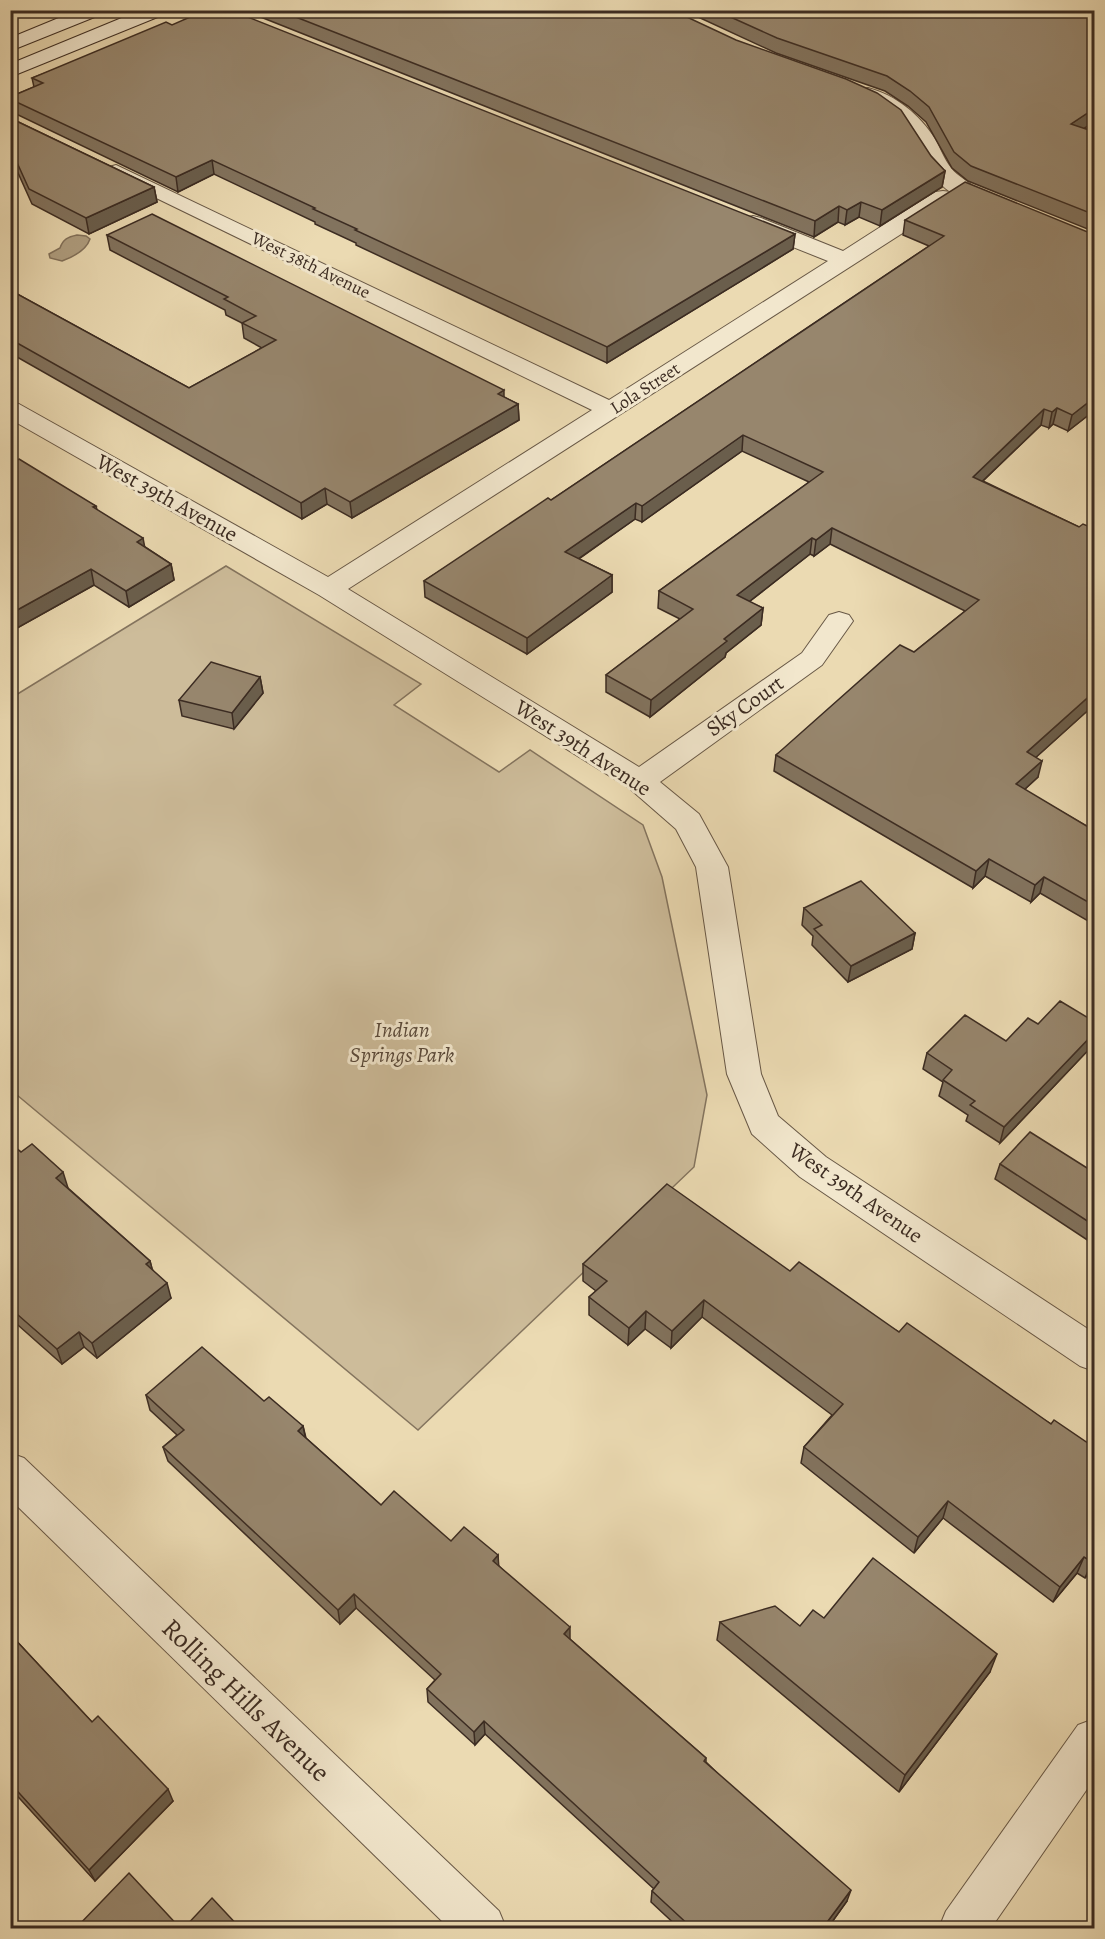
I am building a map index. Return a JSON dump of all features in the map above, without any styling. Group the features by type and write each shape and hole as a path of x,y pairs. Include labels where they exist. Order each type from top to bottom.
{"street":[{"path":"10,45 95,10"},
{"path":"10,71 159,10"},
{"path":"855,90 877,97 900,112 918,128 942,173 960,187 986,199"},
{"name":"West 38th Avenue","path":"96,161 611,410"},
{"name":"Lola Street","path":"329,589 960,187"},
{"path":"734,216 844,259"},
{"name":"West 39th Avenue","path":"17,420 329,589 640,781 688,822 712,867 744,1074 764,1124 813,1167 1095,1354"},
{"name":"Sky Court","path":"640,781 812,659 839,621"},
{"name":"Rolling Hills Avenue","path":"10,1471 482,1929"},
{"path":"963,1929 1095,1741"}],"green space":[{"name":"Indian Springs Park","path":"226,566 421,684 394,705 499,772 530,750 643,825 662,877 707,1095 694,1167 418,1430 11,1090 11,698"}],"shaded area":[{"path":"77,235 90,239 82,250 62,261 50,258 49,254 60,248 64,240"}],"building":[{"path":"206,10 230,10 795,234 607,347 355,230 357,229 212,160 176,177 10,99 43,83 32,78 166,22 172,25"},
{"path":"278,10 672,10 736,40 846,79 877,93 901,110 931,156 945,171 882,210 861,202 847,210 839,206 815,221"},
{"path":"715,10 1095,10 1095,108 1071,124 1095,132 1095,215 971,166 954,152 929,107 887,76 777,38"},
{"path":"10,118 154,187 86,218 29,189 10,147"},
{"path":"965,182 1095,235 1095,397 1072,415 1057,408 1052,412 1044,409 973,477 1079,527 1083,524 1095,529 1095,691 1027,752 1042,761 1016,784 1095,831 1095,835 1088,841 1095,844 1095,906 1044,877 1035,885 989,859 976,871 776,755 900,645 914,652 979,600 832,528 816,540 812,538 737,595 763,608 724,639 727,641 651,700 606,675 693,609 659,591 823,472 743,435 642,506 636,503 565,552 612,575 527,638 424,581 548,498 551,500 944,236 905,220"},
{"path":"152,214 504,390 498,394 518,404 350,502 325,488 301,503 10,339 10,290 189,388 276,340 242,323 256,316 224,299 228,297 107,235"},
{"path":"19,459 143,538 137,542 171,564 126,591 91,569 10,614 10,464"},
{"path":"211,662 260,677 232,713 179,700"},
{"path":"861,881 915,933 851,966 814,929 822,925 804,908"},
{"path":"1060,1001 1095,1022 1095,1032 1004,1127 970,1105 975,1101 943,1080 952,1070 927,1053 965,1015 1006,1041 1028,1018 1038,1024"},
{"path":"1030,1132 1095,1173 1095,1226 1000,1164"},
{"path":"10,1143 21,1152 32,1144 63,1172 56,1178 150,1261 146,1264 167,1283 92,1343 79,1332 57,1349 10,1308"},
{"path":"667,1184 790,1271 799,1262 899,1332 907,1323 1051,1424 1054,1420 1095,1448 1095,1559 1092,1562 1084,1557 1060,1587 948,1501 918,1537 804,1447 843,1404 704,1300 672,1331 646,1311 629,1328 589,1297 607,1281 583,1264"},
{"path":"202,1347 264,1401 269,1397 303,1426 298,1431 381,1505 394,1491 451,1541 464,1527 498,1555 493,1561 570,1627 564,1634 706,1758 704,1761 851,1890 822,1929 693,1929 652,1891 659,1882 484,1721 474,1732 427,1689 441,1674 354,1594 338,1610 163,1447 184,1430 146,1395"},
{"path":"873,1558 997,1654 905,1775 720,1622 775,1606 800,1626 813,1610 824,1618"},
{"path":"10,1634 92,1722 98,1716 168,1789 89,1870 10,1783"},
{"path":"129,1873 181,1929 75,1929"},
{"path":"212,1898 241,1929 183,1929"}]}
